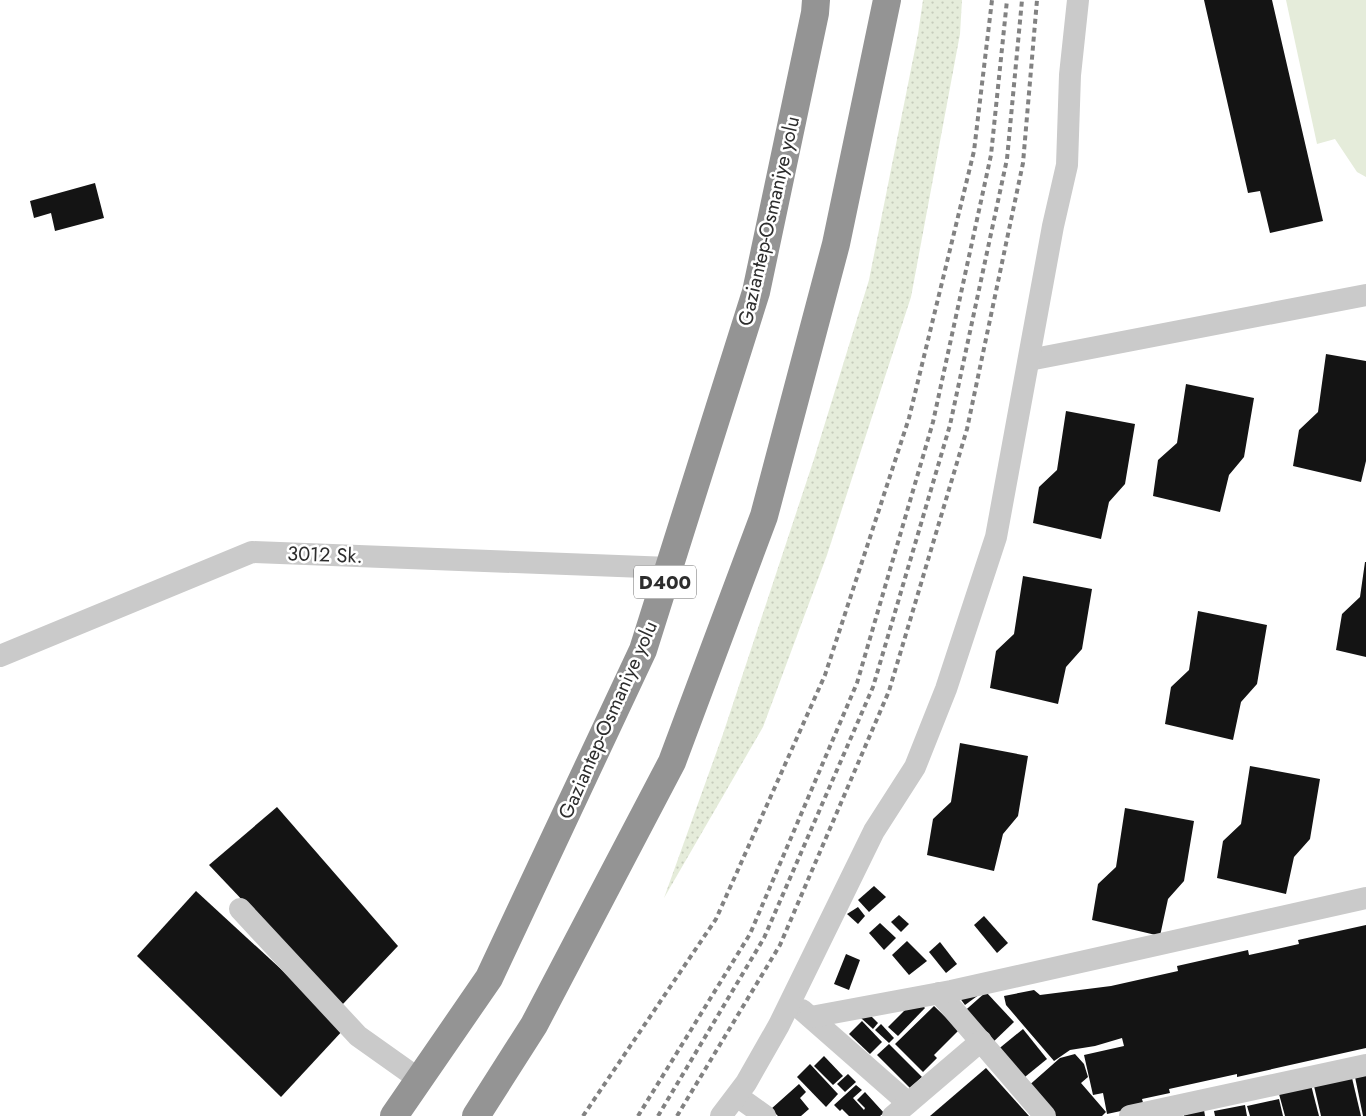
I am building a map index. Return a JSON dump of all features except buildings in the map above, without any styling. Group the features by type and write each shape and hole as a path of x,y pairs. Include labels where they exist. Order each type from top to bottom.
{"highway":[{"name":"Gaziantep-Osmaniye yolu","path":"394,1116 490,978 643,650 756,292 815,13 816,0"},
{"path":"476,1116 534,1025 672,762 764,516 836,244 887,0"}],"street":[{"path":"721,1116 746,1083 791,1002 874,830 915,767 946,689 996,537 1053,226 1067,165 1070,75 1078,0"},
{"path":"1029,360 1366,295"},
{"name":"3012 Sk.","path":"0,656 252,552 670,568"},
{"path":"811,1017 939,993 1366,898"},
{"path":"240,909 358,1036 420,1080"},
{"path":"939,993 1045,1116"},
{"path":"791,1002 811,1017 901,1109 981,1041"},
{"path":"1130,1116 1366,1065"},
{"path":"737,1096 765,1116"}],"green space":[{"path":"923,0 962,0 960,34 911,297 827,555 763,727 664,898 723,734 814,459 869,280 918,34"},
{"path":"1286,0 1366,0 1366,177 1357,172 1335,139 1317,144"}],"railway":[{"path":"583,1116 716,919 825,675 909,418 974,151 992,0"},
{"path":"638,1116 750,934 857,683 933,422 991,155 1007,0"},
{"path":"658,1116 764,938 873,687 950,425 1007,159 1022,0"},
{"path":"677,1116 780,945 889,691 967,429 1023,163 1037,0"}]}
